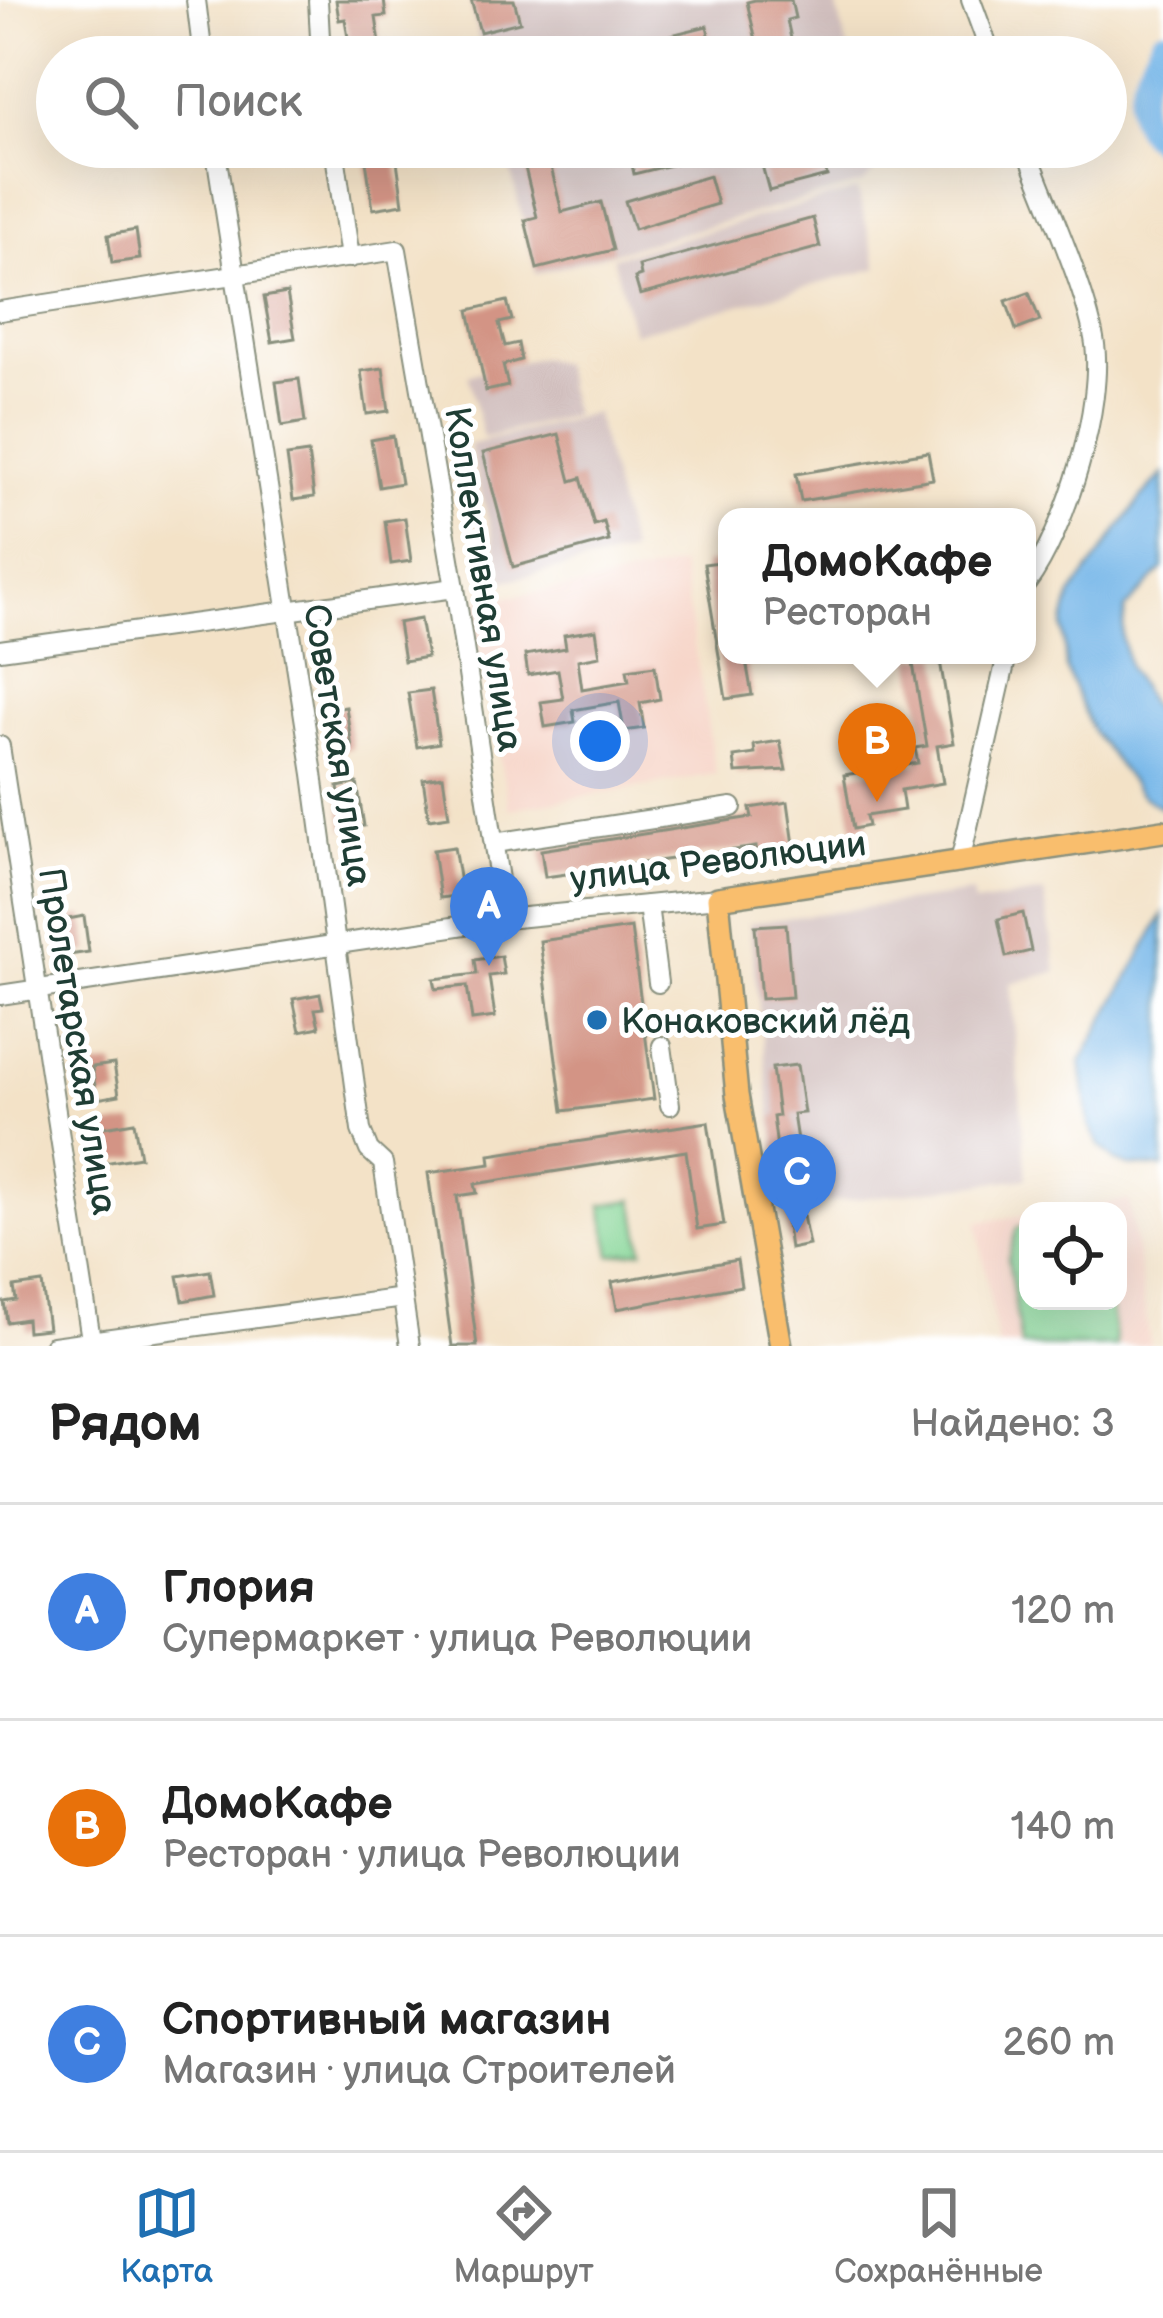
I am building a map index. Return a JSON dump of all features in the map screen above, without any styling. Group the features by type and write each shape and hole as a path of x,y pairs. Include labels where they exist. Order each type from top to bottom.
{"main road":[{"name":"улица Революции","path":"718,898 1161,831"},
{"path":"718,898 736,1095 782,1346"}],"street":[{"path":"196,0 200,36"},
{"path":"318,0 320,36"},
{"path":"971,0 984,36"},
{"name":"Советская улица","path":"218,168 295,652 361,1130 369,1150 383,1163 410,1346"},
{"path":"0,311 350,258 337,168"},
{"path":"1034,168 1089,322 1096,373 1064,516 1036,571"},
{"name":"Коллективная улица","path":"350,258 397,250 506,919"},
{"path":"0,650 455,588"},
{"path":"960,862 1005,664"},
{"name":"Пролетарская улица","path":"0,746 91,1343"},
{"path":"494,843 732,807"},
{"name":"улица Революции","path":"0,995 506,919 718,898"},
{"path":"648,904 658,983"},
{"path":"662,1046 670,1105"},
{"path":"52,1346 403,1298"}],"shaded area":[{"path":"469,0 835,0 844,36 478,36"},
{"path":"510,168 877,168 864,183 536,274"},
{"path":"857,190 878,268 633,333 613,257"},
{"path":"540,357 561,364 574,415 483,438 468,375"},
{"path":"595,413 631,553 504,581 469,445"},
{"path":"681,565 716,774 509,809 471,602 584,586"},
{"path":"972,893 974,904 1044,893 1057,972 1011,983 1027,1178 782,1208 749,923"},
{"path":"1129,1200 1150,1346 998,1346 977,1222 1019,1216 1019,1310 1127,1310 1127,1202 1115,1202"}],"green space":[{"path":"634,1200 643,1250 611,1255 602,1205"},
{"path":"1017,1228 1019,1310 1111,1310 1116,1346 1021,1346 1008,1258"}],"water":[{"path":"1163,474 1163,569 1125,609 1122,638 1129,668 1163,727 1163,809 1140,794 1092,731 1066,669 1063,626 1071,596"},
{"path":"1163,915 1163,1168 1129,1166 1115,1161 1101,1147 1089,1126 1081,1062"}],"building":[{"path":"336,0 384,0 386,16 376,17 379,36 348,36 345,19 339,20"},
{"path":"471,0 514,0 520,22 480,32"},
{"path":"791,0 795,18 787,20 790,36 755,36 747,2"},
{"path":"707,26 709,36 667,36"},
{"path":"367,168 398,168 403,204 373,209"},
{"path":"525,168 551,168 562,212 601,202 613,250 537,269 525,220 537,217"},
{"path":"763,168 825,168 827,176 769,191"},
{"path":"709,176 717,204 634,229 625,201"},
{"path":"813,218 820,247 640,295 635,278 641,276 639,266"},
{"path":"136,230 140,259 112,263 108,235"},
{"path":"287,293 295,338 272,342 264,297"},
{"path":"1029,293 1040,321 1016,330 1006,301"},
{"path":"507,301 512,320 499,323 505,346 518,343 521,360 503,365 508,386 486,391 469,310"},
{"path":"383,368 389,411 367,414 361,371"},
{"path":"299,379 305,422 282,426 276,382"},
{"path":"559,434 571,481 581,478 594,525 604,522 609,541 513,567 483,453"},
{"path":"393,436 401,483 379,487 371,440"},
{"path":"928,452 933,479 801,501 796,474"},
{"path":"308,453 314,497 293,500 287,456"},
{"path":"405,518 411,561 391,564 385,521"},
{"path":"718,562 718,650 704,564"},
{"path":"420,619 427,657 404,661 398,623"},
{"path":"596,630 600,656 578,660 582,689 629,681 627,670 655,666 660,699 640,703 644,728 624,731 619,702 573,710 575,722 545,727 541,702 563,699 558,670 528,675 525,655 566,648 564,635"},
{"path":"720,664 747,664 752,695 726,699"},
{"path":"913,664 941,664 954,743 937,746 943,783 901,790 904,810 866,816 868,826 853,829 844,775 918,763 915,748 927,746"},
{"path":"431,690 439,743 417,747 408,693"},
{"path":"346,707 352,748 333,751 327,710"},
{"path":"780,741 786,770 736,773 734,757 755,754 754,745"},
{"path":"443,776 449,816 429,819 423,779"},
{"path":"357,783 364,826 344,829 338,787"},
{"path":"788,802 795,852 757,857 756,847 545,877 541,850 752,817 750,808"},
{"path":"454,847 462,895 440,898 433,850"},
{"path":"1023,913 1031,951 1006,957 998,919"},
{"path":"84,916 89,952 69,955 63,920"},
{"path":"786,924 792,997 761,999 755,926"},
{"name":"Конаковский лёд","path":"631,928 654,1099 563,1111 540,941"},
{"path":"501,956 504,974 489,976 495,1017 472,1020 467,986 436,989 434,979 477,974 475,960"},
{"path":"320,994 323,1008 315,1009 319,1027 300,1031 293,999"},
{"path":"114,1064 119,1095 97,1099 92,1067"},
{"path":"797,1065 804,1113 793,1114 809,1245 790,1249 773,1117 778,1116 772,1068"},
{"path":"134,1122 140,1157 104,1163 98,1128"},
{"path":"708,1122 724,1225 697,1229 686,1151 475,1184 477,1193 457,1196 477,1346 452,1346 428,1173 491,1164 490,1155"},
{"path":"737,1260 741,1286 617,1309 612,1282"},
{"path":"210,1271 214,1295 183,1301 178,1276"},
{"path":"42,1283 48,1329 27,1331 26,1319 7,1322 4,1302 16,1300 14,1287"}],"waterway":[{"path":"1163,40 1140,94 1143,121 1163,143"}],"place":[{"name":"ДомоКафе","path":"877,802"},
{"name":"Глория","path":"489,966"},
{"name":"Конаковский лёд","path":"597,1020"},
{"name":"Спортивный магазин","path":"797,1233"}]}
